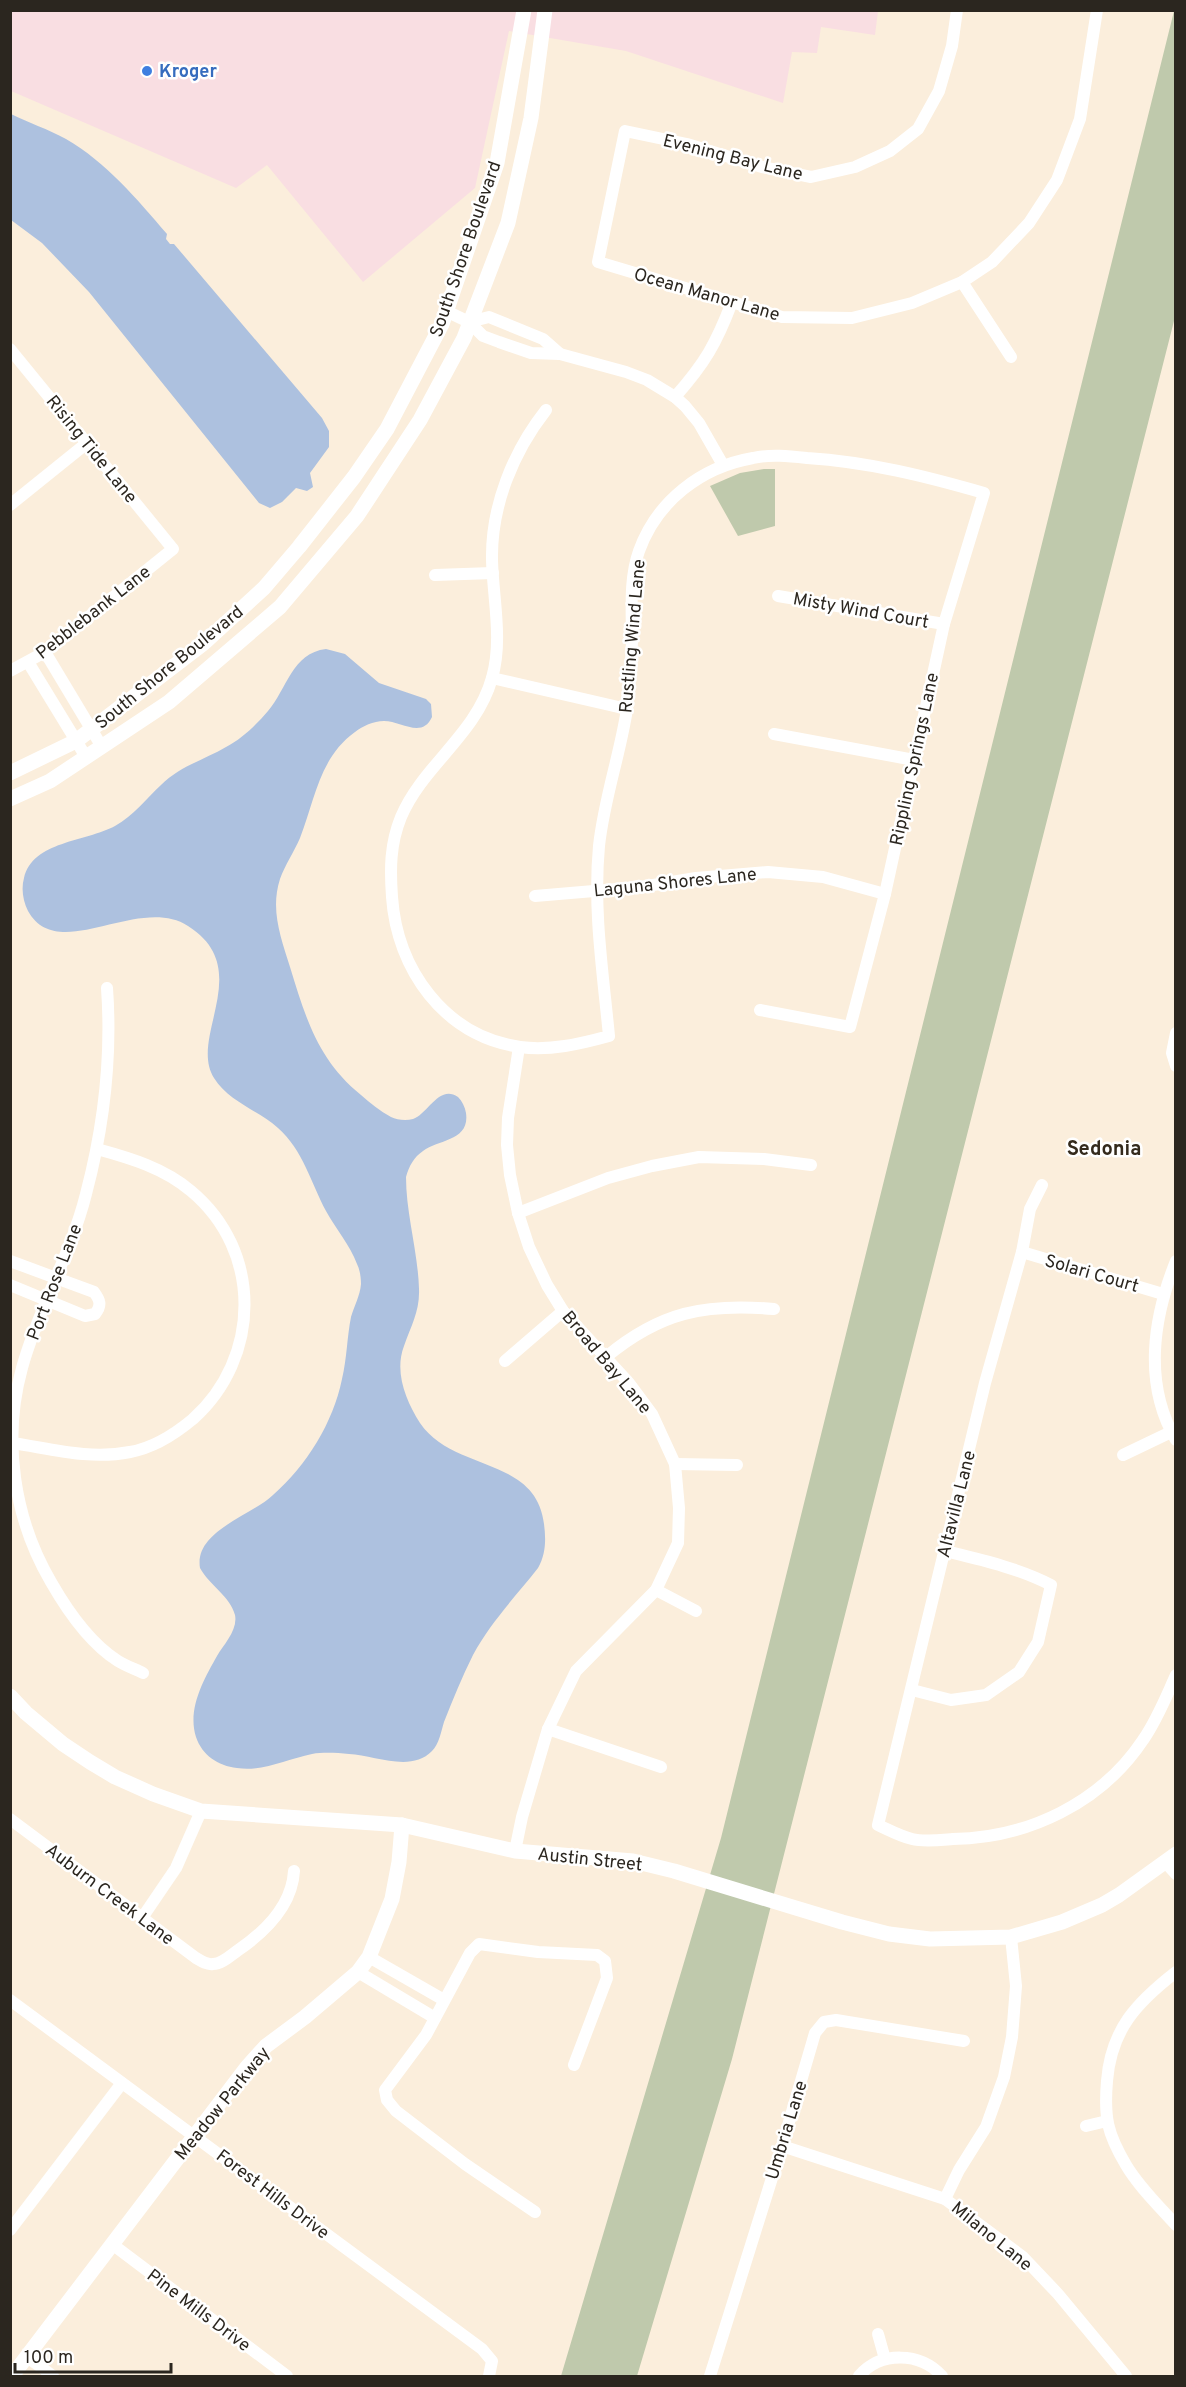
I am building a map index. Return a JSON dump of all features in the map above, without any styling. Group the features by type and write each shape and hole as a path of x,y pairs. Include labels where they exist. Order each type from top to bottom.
{"street":[{"name":"Evening Bay Lane","path":"598,262 625,131 687,144 762,166 811,177 855,167 890,151 918,129 939,91 952,46 957,10"},
{"name":"Ocean Manor Lane","path":"598,262 782,317 852,318 912,303 962,282 992,262 1029,223 1057,180 1080,119 1097,10"},
{"path":"523,16 544,18"},
{"name":"South Shore Boulevard","path":"10,774 76,741 204,643 264,588 354,477 387,429 442,324 497,163 523,16"},
{"name":"South Shore Boulevard","path":"10,799 50,781 169,702 280,607 357,516 420,420 464,338 508,223 531,118 544,18"},
{"path":"962,282 1011,357"},
{"path":"675,397 701,368 718,339 732,302"},
{"path":"446,311 469,322 483,336 531,353 560,354 647,380 675,397 699,423 723,465"},
{"path":"469,322 489,317 543,339 560,354"},
{"name":"Rising Tide Lane","path":"10,349 173,549"},
{"path":"519,1047 478,1034 455,1020 420,984 399,945 393,911 391,854 402,815 425,779 475,718 492,678 497,639 493,538 501,495 531,428 546,410"},
{"path":"10,505 87,443"},
{"name":"Rustling Wind Lane","path":"519,1047 549,1048 577,1045 609,1036 597,925 597,891 604,813 627,709 635,564 639,550 658,514 691,482 723,465 754,457 788,456 823,459 911,472 984,493"},
{"name":"Rippling Springs Lane","path":"760,1010 850,1027 885,894 944,624 984,493"},
{"name":"Pebblebank Lane","path":"10,671 45,652 140,578 173,549"},
{"path":"435,575 493,573"},
{"name":"Misty Wind Court","path":"778,596 944,624"},
{"path":"45,652 102,747"},
{"path":"28,663 87,757"},
{"path":"492,678 627,709"},
{"path":"774,734 914,760"},
{"name":"Laguna Shores Lane","path":"535,896 768,872 823,877 885,894"},
{"name":"Port Rose Lane","path":"107,988 108,1071 97,1149 85,1197 22,1369 15,1404 13,1443 16,1484 22,1516 38,1559 60,1598 98,1644 119,1661 143,1672"},
{"path":"1176,1032 1172,1053 1176,1066"},
{"name":"Broad Bay Lane","path":"515,1851 522,1817 548,1729 576,1671 656,1590 678,1543 679,1508 675,1464 652,1414 629,1383 563,1311 542,1276 529,1247 518,1213 510,1176 507,1145 508,1118 519,1047"},
{"path":"13,1443 75,1455 101,1456 131,1452 169,1437 215,1397 237,1353 243,1333 244,1286 238,1261 219,1224 192,1192 179,1182 145,1164 97,1149"},
{"path":"518,1213 608,1178 651,1166 699,1157 765,1159 811,1165"},
{"name":"Altavilla Lane","path":"1042,1185 1030,1209 1022,1252 986,1383 878,1826 912,1839 972,1839 1014,1831 1066,1810 1095,1792 1143,1740 1162,1707 1176,1675"},
{"name":"Solari Court","path":"1022,1252 1163,1294"},
{"path":"10,1261 94,1292 99,1299 99,1310 96,1314 86,1316 10,1285"},
{"path":"1123,1455 1173,1436 1155,1381 1154,1343 1163,1294 1176,1261"},
{"path":"606,1358 631,1337 657,1323 683,1314 714,1307 774,1309"},
{"path":"505,1361 563,1311"},
{"path":"675,1464 736,1465"},
{"path":"912,1690 951,1700 986,1695 1019,1672 1038,1642 1051,1585 1030,1574 1006,1566 945,1551"},
{"path":"656,1590 696,1611"},
{"name":"Austin Street","path":"10,1696 26,1713 63,1744 90,1762 115,1777 153,1794 201,1811 402,1825 515,1851 633,1861 889,1934 930,1939 1011,1937 1062,1922 1102,1905 1172,1863"},
{"path":"548,1729 661,1767"},
{"path":"142,1918 176,1868 201,1811"},
{"name":"Auburn Creek Lane","path":"10,1819 196,1958 213,1964 226,1959 248,1944 269,1925 287,1897 293,1884 294,1871"},
{"name":"Meadow Parkway","path":"12,2376 247,2067 266,2046 306,2017 358,1972 369,1957 392,1899 399,1862 402,1825"},
{"path":"945,2199 959,2170 986,2127 1004,2077 1012,2037 1016,1986 1011,1937"},
{"path":"535,2212 465,2164 396,2111 387,2100 384,2090 405,2065 435,2018 470,1953 479,1944 538,1952 597,1955 605,1961 607,1978 574,2065"},
{"path":"369,1957 444,2000"},
{"path":"358,1972 435,2018"},
{"path":"1176,1972 1147,1996 1127,2019 1119,2033 1111,2051 1104,2108 1115,2145 1127,2167 1176,2225"},
{"name":"Forest Hills Drive","path":"10,2000 482,2349 492,2361 489,2376"},
{"name":"Umbria Lane","path":"710,2376 815,2033 824,2022 846,2021 964,2041"},
{"path":"10,2230 122,2083"},
{"path":"1086,2126 1107,2121"},
{"name":"Milano Lane","path":"782,2146 945,2199 1023,2257 1058,2294 1125,2376"},
{"name":"Pine Mills Drive","path":"112,2244 287,2376"},
{"path":"878,2334 885,2359"},
{"path":"859,2376 873,2365 897,2356 925,2363 942,2376"},
{"path":"27,2357 53,2376"}],"shaded area":[{"path":"11,11 878,11 875,35 821,27 817,53 792,52 783,103 626,51 509,31 475,188 363,282 267,165 236,188 11,91"}],"green space":[{"path":"1174,11 1175,317 732,2059 637,2376 561,2376 721,1838"},
{"path":"775,469 775,526 738,536 710,486 740,473"}],"water":[{"path":"11,114 66,139 108,170 167,234 166,239 170,244 174,244 322,418 329,431 329,447 310,473 313,487 307,491 296,488 282,502 270,508 259,503 89,292 42,243 11,220"},
{"path":"326,649 345,654 379,683 426,699 431,704 432,717 423,727 417,728 384,721 368,724 343,742 333,754 320,780 300,838 280,879 276,913 280,935 315,1037 334,1068 346,1082 379,1110 399,1119 413,1119 445,1094 458,1097 464,1106 466,1122 463,1129 452,1138 420,1153 412,1162 406,1177 419,1297 401,1356 401,1376 406,1396 415,1414 434,1439 452,1450 510,1475 526,1486 538,1502 544,1524 545,1546 538,1568 495,1621 473,1655 444,1722 440,1738 432,1751 414,1761 403,1762 359,1755 321,1753 266,1767 247,1769 223,1765 212,1759 202,1749 196,1737 194,1716 198,1695 235,1621 235,1615 229,1602 200,1568 201,1555 206,1544 215,1534 273,1495 297,1470 317,1442 338,1395 351,1317 360,1288 360,1271 351,1250 326,1211 294,1146 278,1128 236,1100 214,1078 208,1061 219,982 217,962 208,943 188,926 168,918 146,918 79,931 59,932 41,926 28,911 23,886 29,866 38,857 62,844 103,831 122,822 168,778 243,736 268,711 291,673 305,657"}],"place":[{"name":"Kroger","path":"147,71"}],"district":[{"name":"Sedonia","path":"1104,1148"}]}
